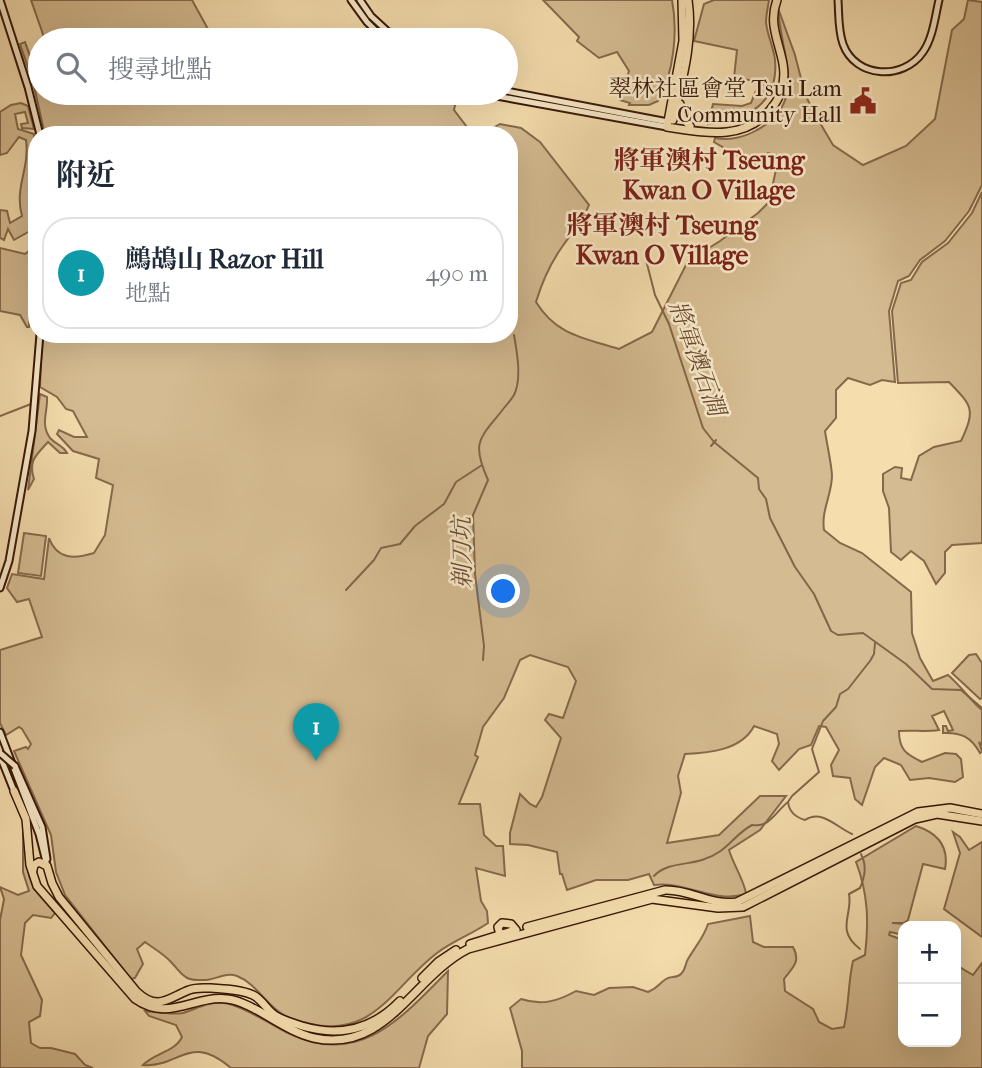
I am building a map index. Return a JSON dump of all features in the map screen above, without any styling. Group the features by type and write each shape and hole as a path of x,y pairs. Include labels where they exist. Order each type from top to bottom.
{"main road":[{"path":"0,0 28,87"},
{"path":"351,0 373,28"},
{"path":"360,0 384,28"},
{"path":"670,125 683,41 682,0"},
{"path":"670,125 680,96 690,37 688,0"},
{"path":"518,99 699,130 727,132 743,128 763,118 776,103 782,89 784,73 773,27 777,0"},
{"path":"838,0 842,41 853,59 876,71 891,71 912,64 924,50 939,0"},
{"path":"518,93 670,125 690,126 699,130"},
{"path":"680,96 680,111 690,126"},
{"path":"32,105 38,126"},
{"path":"0,588 19,513 36,398 39,343"},
{"path":"0,732 39,834 52,883 59,897 136,991 145,998 164,1002 187,990 201,988 239,991 256,997 282,1019 319,1030 353,1030 389,1012 445,956 467,945 500,935 510,937"},
{"path":"0,755 13,763 22,778 44,832 47,866"},
{"path":"0,755 26,819 33,877 42,893 127,992 143,1004 166,1010 216,999 229,999 304,1035 329,1040 366,1034 386,1022 453,956 468,949 642,901 671,900 718,908 743,907 915,819 937,814 982,821"},
{"path":"0,763 6,770"},
{"path":"1,779 14,791"},
{"path":"500,935 498,927 502,923 511,924 516,930 665,890 678,890 722,903 737,902 918,812 950,808 982,814"},
{"path":"33,877 36,863 41,862 47,866"},
{"path":"665,890 672,894 671,900"},
{"path":"239,991 250,998 249,1003 241,1003"}],"shaded area":[{"path":"31,0 192,0 207,28 41,28"},
{"path":"543,0 672,0 675,25 673,52 668,78 658,101 649,105 629,105 630,103 620,100 629,71 617,52 599,58 577,41 579,37"},
{"path":"714,0 769,0 766,22 775,60 775,76 766,99 757,107 735,119 708,124 713,104 742,106 751,103 758,86 755,81 734,78 737,50 694,41 704,4"},
{"path":"968,0 982,2 982,185 969,211 945,241 920,260 909,276 898,281 889,311 895,382 882,380 870,385 848,378 836,390 836,418 825,431 832,475 823,523 824,530 840,543 862,553 911,592 912,633 920,658 933,681 948,675 982,710 980,753 965,737 955,733 943,733 943,726 946,726 948,731 953,730 944,711 932,716 939,730 899,731 904,751 922,762 945,753 956,754 961,759 963,777 955,782 929,778 910,780 901,765 884,758 875,767 862,805 855,799 850,778 833,776 831,765 839,750 826,727 819,726 811,745 799,749 779,770 772,761 779,744 777,734 754,726 742,740 724,749 685,754 678,776 681,793 667,843 719,835 760,796 786,796 760,830 729,850 746,894 723,896 677,886 654,885 649,874 628,880 596,880 567,890 560,874 557,852 510,844 510,833 520,794 536,807 542,797 561,738 545,720 549,714 563,718 576,681 568,667 530,655 520,660 504,698 483,727 475,755 478,757 459,804 480,804 484,835 496,846 503,846 505,876 476,868 481,901 487,911 488,923 437,953 379,1008 347,1025 327,1026 290,1018 237,976 225,975 206,980 188,978 165,956 145,942 137,949 143,964 135,978 131,979 65,895 56,872 51,835 14,751 26,747 28,749 31,744 22,729 19,727 6,735 0,723 0,650 42,637 29,599 17,602 7,588 12,574 44,579 49,538 57,550 67,556 94,553 105,535 113,485 96,478 99,459 73,451 57,434 59,430 74,437 87,437 73,411 66,409 57,397 40,387 42,343 518,343 518,127 540,142 589,205 550,267 536,302 552,322 572,334 619,349 652,332 688,261 720,241 769,202 779,156 768,153 754,165 714,142 715,138 737,138 757,130 773,118 783,105 788,75 778,8 795,55 805,94 813,111 833,145 863,165 906,146 935,119 952,30 964,19"},
{"path":"25,42 28,50 28,67 20,44"},
{"path":"21,103 28,106 33,126 22,128 21,124 28,123 25,112 15,114 18,129 28,132 28,232 14,240 8,229 4,240 0,238 0,210 7,211 10,223 22,216 20,196 27,150 26,140 19,137 7,153 0,155 0,112 11,105"},
{"path":"38,105 455,105 454,110 466,126 43,126"},
{"path":"982,192 982,543 952,545 945,552 945,573 936,584 924,561 911,551 901,560 891,552 889,508 883,491 883,474 895,467 902,468 901,478 911,480 919,456 934,447 961,441 969,422 969,408 949,382 898,383 892,311 901,283 911,280 922,262 948,243 972,213"},
{"path":"0,248 25,254 28,252 28,327 20,315 0,311"},
{"path":"40,394 47,397 47,433 67,453 60,453 48,442 34,459 34,479 28,490"},
{"path":"24,533 46,536 41,576 18,573"},
{"path":"976,654 982,663 980,699 952,673 969,655"},
{"path":"916,826 940,842 945,854 945,869 923,864 908,920 892,923 898,923 898,934 890,932 889,935 898,938 898,1047 961,1047 961,968 973,975 982,963 982,1068 522,1068 522,1051 510,1008 521,999 550,1001 576,991 594,995 609,988 633,987 648,992 668,978 681,974 708,924 750,916 753,942 764,947 793,947 796,961 784,979 785,991 813,1009 819,1022 832,1029 844,1027 853,961 865,955 866,943 865,896 856,862"},
{"path":"23,829 29,876 34,889 55,913 51,918 33,915 25,923 21,955 42,1000 40,1016 29,1022 31,1043 40,1048 75,1054 85,1065 93,1068 0,1068 0,920 4,899 0,887 18,895 29,891 23,872"},
{"path":"953,832 969,850 982,842 982,937 944,909 960,853"},
{"path":"448,971 447,1014 428,1036 419,1068 231,1068 217,1058 194,1052 156,1065 143,1065 174,1046 182,1037 176,1025 149,1016 145,1011 179,1014 208,1004 224,1003 248,1011 288,1033 314,1042 337,1045 358,1041 377,1033 396,1020"}],"waterway":[{"name":"將軍澳石澗","path":"645,256 655,295 669,324 703,428 714,442 758,478 759,489 766,499 770,518 795,567 814,594 831,631 838,635 863,633 906,664 932,689 961,690 982,708"},
{"name":"剃刀坑","path":"483,660 473,515 488,480 479,448 484,433 516,389 518,365 515,343"},
{"path":"0,416 31,404"},
{"name":"將軍澳石澗","path":"711,446 716,440"},
{"path":"346,590 374,560 381,548 400,544 415,526 444,504 456,482 482,465"},
{"path":"852,834 823,818 811,817 805,820 798,817 791,811 788,802 819,772 812,749 823,721 836,707 840,694 848,689 870,661 875,643"},
{"path":"654,876 670,867 711,857 752,825 764,824 788,802"},
{"path":"860,949 848,935 847,922 849,894 860,888 864,875 865,867 861,854"}],"place":[{"name":"翠林社區會堂 Tsui Lam Community Hall","path":"863,101"},
{"name":"鷓鴣山 Razor Hill","path":"316,761"}],"district":[{"name":"將軍澳村 Tseung Kwan O Village","path":"709,175"},
{"name":"將軍澳村 Tseung Kwan O Village","path":"662,240"}]}
